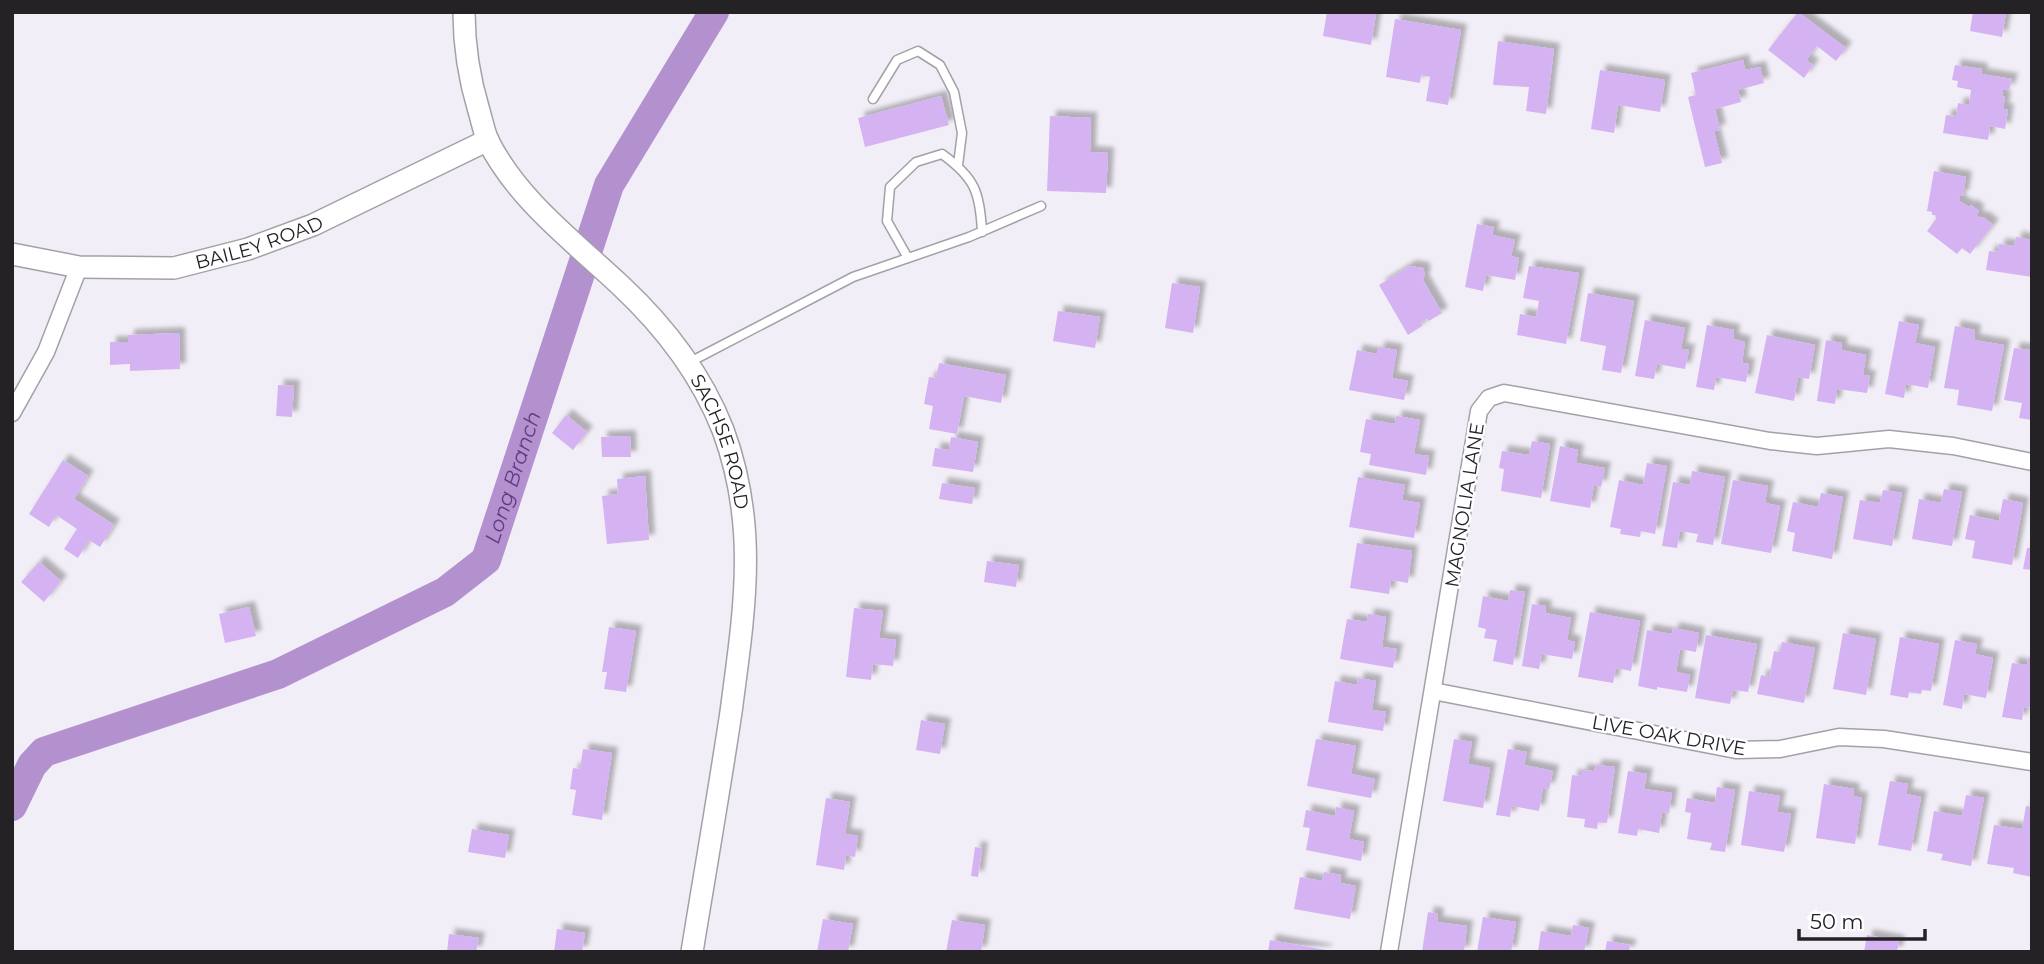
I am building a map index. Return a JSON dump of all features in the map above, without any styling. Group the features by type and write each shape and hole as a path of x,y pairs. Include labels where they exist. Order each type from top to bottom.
{"main road":[{"name":"SACHSE ROAD","path":"464,12 468,75 488,140 540,214 619,284 657,323 688,363 710,402 730,452 746,533 746,589 721,776 692,952"},
{"name":"BAILEY ROAD","path":"12,254 79,267 174,268 248,249 313,225 488,140"}],"street":[{"path":"12,413 46,352 79,267"},
{"name":"MAGNOLIA LANE","path":"1390,952 1479,411 1489,398 1511,395 1770,441 1817,446 1888,439 1953,446 2032,462"},
{"name":"LIVE OAK DRIVE","path":"1433,691 1737,750 1780,749 1839,737 1884,738 2032,762"}],"lane":[{"path":"873,99 897,60 918,51 940,65 954,92 962,133 958,166"},
{"path":"908,258 887,221 890,187 916,162 942,155 963,169 980,199 982,232"},
{"path":"688,363 853,277 982,232 1041,206"}],"building":[{"path":"1327,12 1376,14 1371,45 1323,36"},
{"path":"1798,12 1846,48 1836,61 1817,46 1806,60 1813,65 1804,78 1768,50"},
{"path":"1973,12 2006,12 2002,37 1970,31"},
{"path":"1395,19 1461,30 1448,105 1426,101 1430,77 1421,75 1420,83 1386,77"},
{"path":"1498,41 1554,49 1546,114 1526,111 1529,87 1493,85"},
{"path":"1743,60 1745,70 1760,67 1764,83 1738,90 1741,102 1715,109 1720,130 1714,131 1722,163 1705,167 1688,97 1696,95 1691,73"},
{"path":"1955,65 1982,69 1981,74 2012,79 2009,90 2003,89 2002,96 2005,97 2003,109 2008,110 2005,129 1990,126 1988,140 1943,133 1946,115 1956,116 1958,103 1969,105 1971,90 1957,87 1958,81 1952,80"},
{"path":"1600,70 1665,80 1660,112 1618,105 1614,133 1591,129"},
{"path":"941,96 949,125 865,147 858,118"},
{"path":"1050,116 1091,118 1090,152 1108,153 1106,193 1047,191"},
{"path":"1934,171 1966,177 1963,196 1960,196 1959,201 1969,207 1971,205 1979,211 1976,215 1993,225 1970,254 1962,248 1957,254 1927,231 1936,219 1932,212 1927,211"},
{"path":"1477,224 1494,227 1492,235 1515,240 1511,256 1519,258 1515,280 1486,275 1483,291 1465,287"},
{"path":"2016,237 2032,240 2032,277 1986,270 1989,251 1998,252 1999,244 2014,246"},
{"path":"1410,266 1423,268 1423,280 1442,313 1429,321 1427,319 1421,322 1422,326 1408,335 1379,285"},
{"path":"1529,266 1579,273 1566,344 1517,335 1520,314 1536,317 1539,301 1523,298"},
{"path":"1172,283 1200,287 1193,333 1165,328"},
{"path":"1588,293 1634,301 1621,373 1602,370 1606,346 1580,341"},
{"path":"1058,311 1100,317 1095,348 1053,341"},
{"path":"1645,320 1685,328 1681,349 1689,350 1685,369 1657,364 1654,379 1635,376"},
{"path":"1899,321 1919,325 1915,343 1935,347 1928,388 1906,384 1904,398 1885,394"},
{"path":"1707,325 1734,330 1733,339 1745,342 1742,363 1749,364 1746,382 1716,377 1714,390 1696,387"},
{"path":"1955,326 1975,330 1974,340 2004,345 1992,411 1957,405 1959,390 1944,388"},
{"path":"179,333 180,369 130,371 130,364 110,365 110,342 128,342 128,335"},
{"path":"1767,335 1815,345 1809,379 1798,377 1794,401 1755,393"},
{"path":"1826,340 1842,343 1841,350 1866,355 1863,375 1870,376 1867,393 1837,389 1835,404 1817,401"},
{"path":"1379,347 1397,350 1392,378 1408,381 1404,400 1349,390 1357,350 1377,354"},
{"path":"2014,348 2030,350 2029,353 2032,354 2032,420 2019,418 2022,403 2004,400"},
{"path":"939,363 1006,375 1001,403 964,396 957,434 929,429 933,406 924,404 929,377 936,378"},
{"path":"278,385 294,386 292,417 276,416"},
{"path":"566,415 587,432 573,450 552,433"},
{"path":"1396,416 1420,420 1414,454 1429,456 1426,475 1369,465 1371,454 1360,452 1366,419 1395,424"},
{"path":"630,436 631,457 602,457 601,437"},
{"path":"951,437 978,442 973,472 932,466 935,448 949,450"},
{"path":"1532,441 1550,444 1541,498 1501,491 1504,469 1499,468 1502,451 1529,455"},
{"path":"1560,446 1578,450 1576,463 1605,468 1601,487 1594,485 1590,508 1550,501"},
{"path":"63,460 88,476 74,499 114,525 100,547 89,540 78,558 64,549 77,529 56,515 49,527 29,514"},
{"path":"1647,463 1667,466 1655,534 1641,531 1640,537 1620,534 1621,529 1610,527 1619,480 1643,485"},
{"path":"1692,471 1725,477 1713,545 1696,542 1698,534 1680,531 1677,548 1662,546 1673,482 1690,485"},
{"path":"645,476 649,540 607,544 602,496 618,494 617,479"},
{"path":"1358,477 1405,485 1402,500 1420,503 1414,538 1349,527"},
{"path":"1733,480 1768,486 1765,503 1780,506 1771,553 1721,544"},
{"path":"942,483 975,488 972,504 939,499"},
{"path":"1944,489 1962,492 1952,546 1912,539 1919,499 1941,503"},
{"path":"1883,490 1902,493 1892,546 1853,539 1860,500 1880,503"},
{"path":"1821,493 1843,497 1832,559 1792,551 1795,533 1787,531 1793,502 1818,507"},
{"path":"2003,499 2023,503 2012,565 1972,558 1975,541 1965,539 1970,515 1999,521"},
{"path":"1357,543 1412,551 1408,583 1391,580 1389,594 1350,588"},
{"path":"2027,548 2032,548 2032,570 2023,569"},
{"path":"987,561 1019,565 1016,587 984,582"},
{"path":"39,562 61,581 44,602 21,582"},
{"path":"1510,590 1525,592 1513,665 1493,661 1497,640 1484,638 1486,629 1478,627 1483,596 1508,601"},
{"path":"1532,604 1546,606 1545,613 1571,618 1567,640 1575,642 1572,659 1542,654 1539,669 1522,666"},
{"path":"249,607 256,636 225,643 219,614"},
{"path":"854,608 883,611 879,638 896,640 893,666 873,664 871,680 846,677"},
{"path":"1590,612 1640,621 1631,671 1616,668 1613,683 1578,677"},
{"path":"1368,614 1386,617 1382,647 1397,649 1393,668 1340,659 1347,619 1367,622"},
{"path":"609,627 636,631 626,692 604,689 607,672 602,672"},
{"path":"1673,628 1699,633 1696,652 1680,649 1676,672 1690,675 1687,692 1638,686 1647,630 1672,634"},
{"path":"1843,633 1876,639 1866,695 1833,689"},
{"path":"1706,635 1757,644 1748,692 1733,690 1730,704 1695,698"},
{"path":"1900,637 1939,644 1931,691 1922,690 1921,694 1909,692 1908,698 1890,695"},
{"path":"1955,640 1977,644 1975,654 1993,658 1986,698 1964,694 1962,709 1943,705"},
{"path":"1782,642 1815,648 1804,703 1757,694 1761,675 1769,677 1774,651 1780,652"},
{"path":"2028,658 2032,658 2032,708 2024,707 2022,720 2002,717 2012,663 2027,665"},
{"path":"1358,678 1376,681 1372,710 1386,712 1383,731 1328,722 1335,681 1357,685"},
{"path":"921,720 945,724 940,754 916,750"},
{"path":"1316,739 1356,746 1351,774 1375,779 1371,798 1307,786"},
{"path":"1454,739 1472,742 1468,764 1490,768 1483,808 1443,801"},
{"path":"583,749 612,753 602,820 572,815 576,790 570,789 573,768 580,769"},
{"path":"1508,749 1527,752 1524,765 1553,771 1549,789 1543,788 1539,811 1512,806 1510,817 1496,815"},
{"path":"1596,765 1615,767 1607,823 1598,822 1597,829 1584,827 1585,819 1567,817 1572,775 1581,776 1581,770 1594,771"},
{"path":"1628,771 1647,774 1644,789 1672,793 1669,813 1662,812 1659,833 1638,829 1637,836 1618,833"},
{"path":"1890,781 1908,784 1906,794 1921,797 1911,851 1878,845"},
{"path":"1824,784 1854,789 1853,796 1862,798 1855,844 1816,838"},
{"path":"1717,787 1735,790 1725,852 1710,850 1712,843 1687,839 1691,813 1685,812 1687,798 1715,803"},
{"path":"1749,791 1780,796 1777,812 1791,814 1784,852 1741,845"},
{"path":"1966,795 1984,798 1971,866 1941,860 1943,854 1927,851 1934,811 1962,816"},
{"path":"826,798 850,802 845,834 858,836 855,857 846,855 844,870 816,865"},
{"path":"2026,806 2032,807 2032,877 2013,873 2014,868 1987,864 1994,825 2022,829"},
{"path":"1336,807 1354,811 1349,839 1364,842 1361,861 1306,850 1310,828 1303,827 1306,810 1335,816"},
{"path":"472,829 509,835 505,858 468,852"},
{"path":"975,847 982,848 978,877 971,876"},
{"path":"1324,872 1341,875 1340,883 1356,886 1350,919 1294,909 1300,877 1322,881"},
{"path":"1428,912 1438,914 1437,922 1467,926 1464,952 1422,952"},
{"path":"1483,917 1516,922 1511,952 1477,952"},
{"path":"823,919 853,924 848,952 817,952"},
{"path":"952,920 985,925 981,952 946,952"},
{"path":"1573,925 1589,928 1584,952 1538,952 1541,931 1571,936"},
{"path":"557,929 585,933 582,952 554,952"},
{"path":"449,934 479,938 476,952 447,952"},
{"path":"1867,935 1899,941 1897,952 1864,952"},
{"path":"1270,940 1326,950 1326,952 1268,952"},
{"path":"1607,941 1630,945 1629,952 1605,952"}],"waterway":[{"name":"Long Branch","path":"12,806 32,765 44,752 278,674 445,592 486,560 609,185 714,12"}]}
